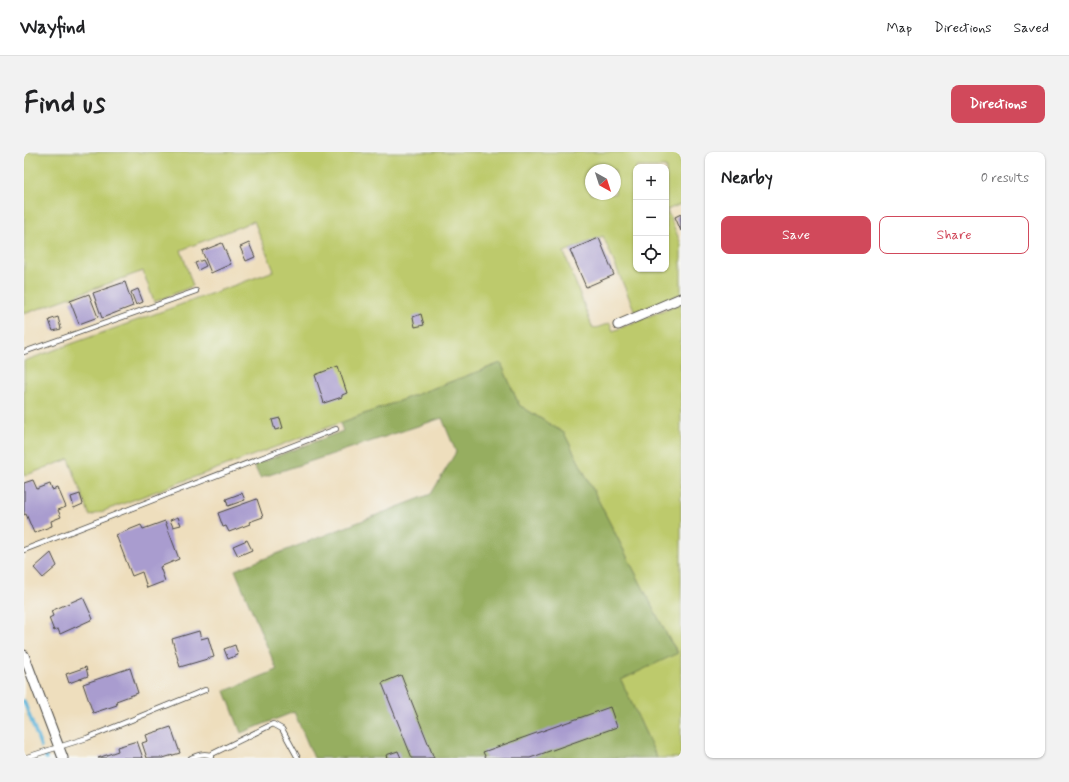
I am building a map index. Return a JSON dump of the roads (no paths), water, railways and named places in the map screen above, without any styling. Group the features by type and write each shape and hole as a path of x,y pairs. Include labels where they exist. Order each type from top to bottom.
{"street":[{"path":"618,325 681,298"},
{"path":"24,655 63,758"}],"lane":[{"path":"24,352 196,291"},
{"path":"24,550 336,429"},
{"path":"24,758 87,738 205,690"},
{"path":"191,758 200,754 205,754 211,757 273,724 282,729 298,758"}],"waterway":[{"path":"24,701 41,747"}]}
